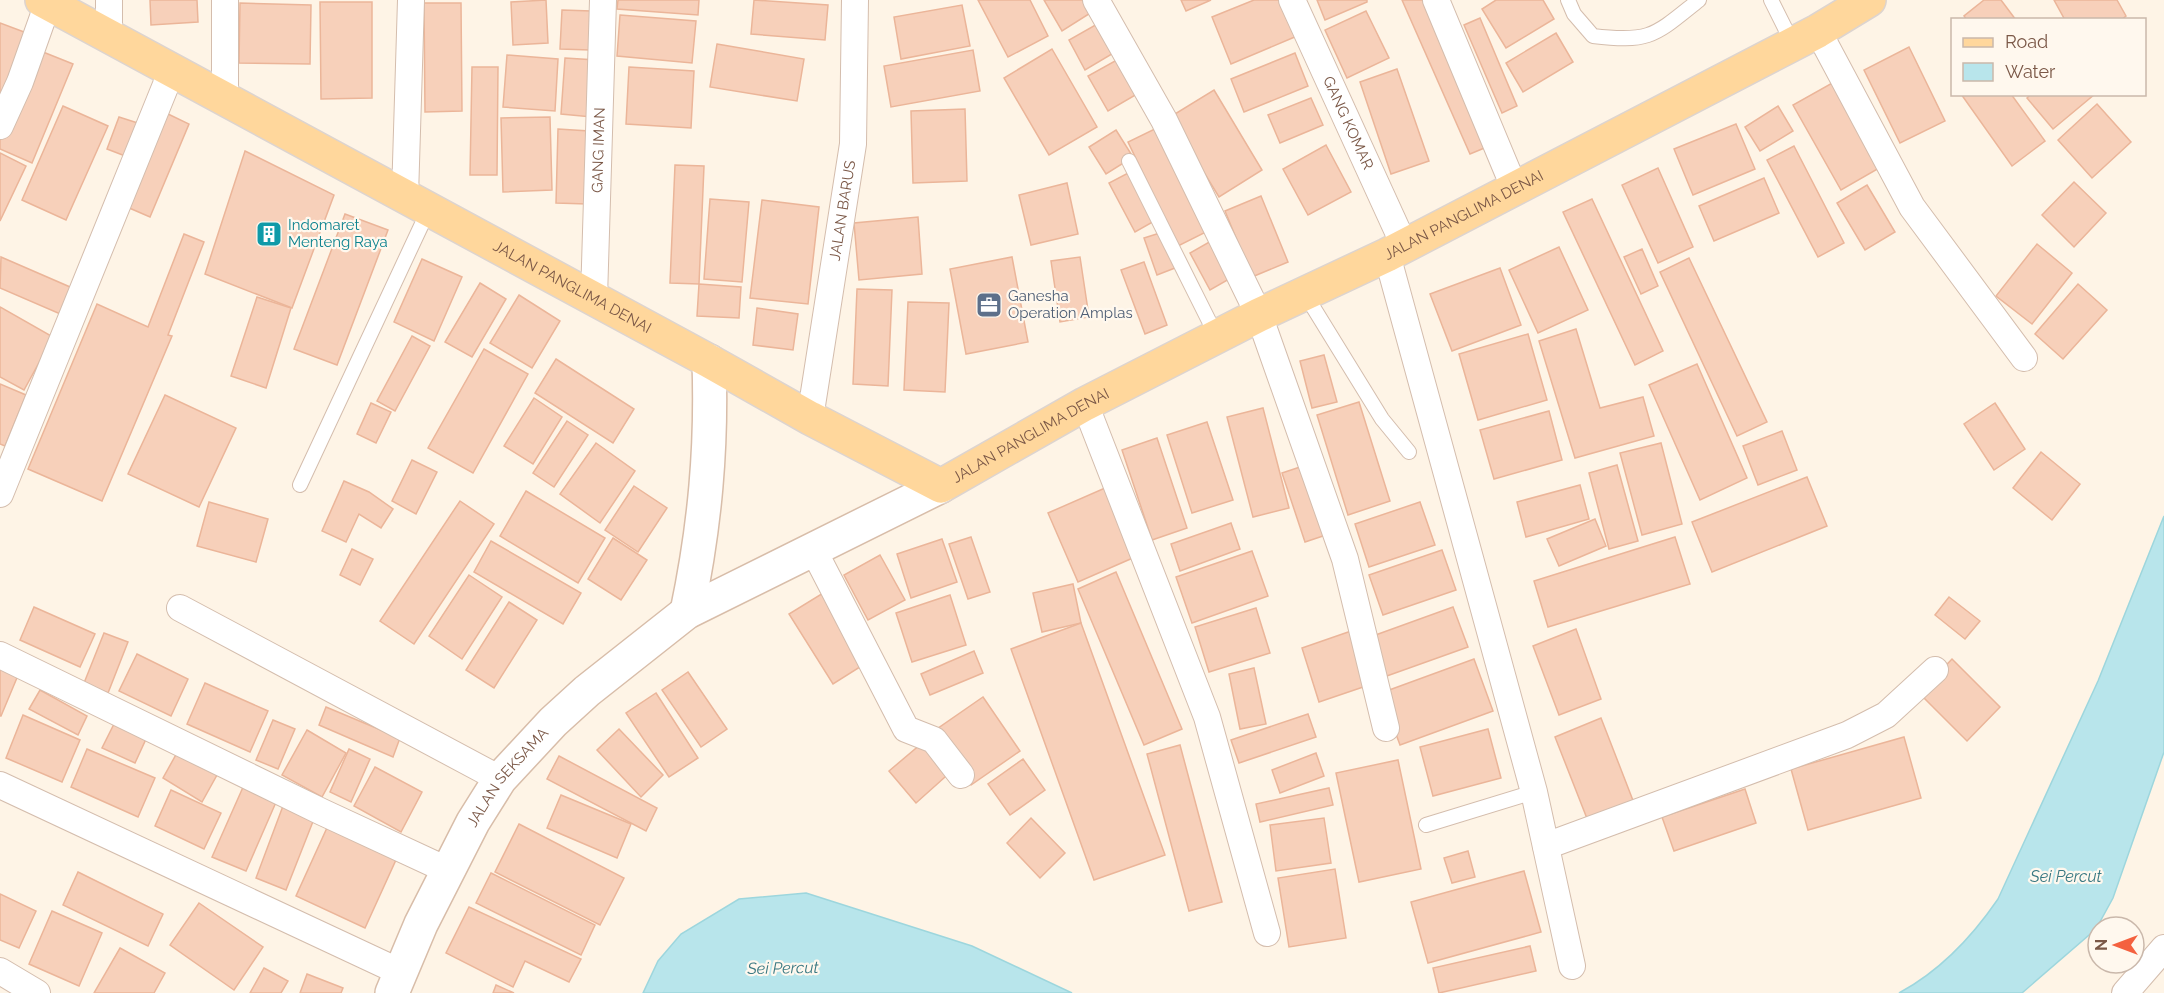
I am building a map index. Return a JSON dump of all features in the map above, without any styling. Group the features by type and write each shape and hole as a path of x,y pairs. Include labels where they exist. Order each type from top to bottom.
{"main road":[{"name":"JALAN PANGLIMA DENAI","path":"45,2 81,10 109,36 594,298 810,418 941,486 1085,404 1259,315 1395,250 1820,23 1869,0"},
{"path":"687,612 700,550 708,487 711,424 709,361"},
{"name":"JALAN SEKSAMA","path":"396,983 447,870 500,780 527,747 587,691 687,612 941,486"}],"street":[{"path":"109,0 109,36"},
{"path":"225,0 225,99"},
{"path":"411,0 417,203"},
{"name":"GANG IMAN","path":"594,298 603,0"},
{"name":"JALAN BARUS","path":"810,418 852,144 855,0"},
{"path":"1096,0 1164,120 1259,315 1345,559 1386,728"},
{"name":"GANG KOMAR","path":"1292,0 1395,250 1534,792 1572,966"},
{"path":"1436,0 1515,187"},
{"path":"0,126 20,82 45,2"},
{"path":"1820,23 1912,207 2024,358"},
{"path":"0,494 172,70"},
{"path":"1085,404 1207,717 1267,933"},
{"path":"814,551 906,729 934,740 961,775"},
{"path":"180,608 500,780"},
{"path":"0,654 322,812 447,870"},
{"path":"1546,846 1846,735 1886,715 1935,670"},
{"path":"0,784 396,983"},
{"path":"2125,993 2164,948"},
{"path":"0,971 37,993"}],"lane":[{"path":"1568,0 1574,14 1593,36 1628,40 1656,33 1699,0"},
{"path":"1771,0 1820,23"},
{"path":"1129,161 1217,337"},
{"path":"300,485 417,203"},
{"path":"1305,294 1382,419 1409,452"},
{"path":"1426,825 1534,792"}],"water":[{"name":"Sei Percut","path":"2164,516 2164,752 2113,898 2104,915 2086,915 2086,938 2022,993 1899,993 1928,974 1954,952 1998,899 2098,681"},
{"name":"Sei Percut","path":"806,893 972,946 1072,993 643,993 658,961 681,934 739,899"}],"building":[{"path":"150,0 197,0 198,22 151,25"},
{"path":"546,0 548,43 513,45 511,2"},
{"path":"618,0 699,0 698,15 617,9"},
{"path":"754,0 828,5 825,40 751,34"},
{"path":"978,0 1030,0 1048,36 1008,57"},
{"path":"1044,0 1084,0 1092,12 1062,31"},
{"path":"1181,0 1211,0 1186,11"},
{"path":"1254,0 1283,0 1297,36 1231,64 1212,17"},
{"path":"1317,0 1367,0 1367,2 1325,20"},
{"path":"1402,0 1430,0 1494,144 1470,154"},
{"path":"1496,0 1543,0 1554,19 1506,48 1482,9"},
{"path":"1984,0 2001,0 2014,18 1966,18 1964,16"},
{"path":"2054,0 2117,0 2126,16 2124,18 2064,18"},
{"path":"320,2 372,2 372,98 321,99"},
{"path":"240,3 311,5 310,64 239,63"},
{"path":"424,3 461,3 462,111 425,112"},
{"path":"962,5 970,46 901,59 894,17"},
{"path":"562,10 591,11 590,50 560,49"},
{"path":"1366,11 1389,58 1347,78 1325,30"},
{"path":"620,15 696,21 692,63 617,56"},
{"path":"1480,18 1517,106 1502,113 1464,25"},
{"path":"1106,19 1122,48 1085,70 1069,40"},
{"path":"0,23 32,35 0,114"},
{"path":"1556,33 1573,62 1523,92 1506,63"},
{"path":"717,44 804,59 797,101 710,87"},
{"path":"1909,47 1945,121 1900,143 1864,70"},
{"path":"1052,49 1097,127 1049,155 1004,78"},
{"path":"38,50 73,64 32,163 0,149 0,140"},
{"path":"973,50 980,91 891,107 884,66"},
{"path":"1295,53 1308,86 1244,112 1231,79"},
{"path":"507,55 558,59 555,111 503,107"},
{"path":"1124,56 1144,90 1108,111 1088,76"},
{"path":"565,58 596,60 592,117 561,114"},
{"path":"472,67 498,67 497,175 470,175"},
{"path":"629,67 694,71 691,128 626,124"},
{"path":"1397,69 1429,161 1391,174 1360,82"},
{"path":"1834,82 1881,167 1841,190 1793,105"},
{"path":"1214,90 1262,170 1219,197 1170,117"},
{"path":"1962,96 2012,96 2045,141 2012,166"},
{"path":"2029,96 2093,96 2053,129 2027,98"},
{"path":"1311,98 1323,125 1280,143 1268,115"},
{"path":"2097,104 2131,142 2092,178 2058,140"},
{"path":"63,106 108,126 66,220 22,200"},
{"path":"1778,106 1793,131 1760,151 1745,127"},
{"path":"965,109 967,181 913,183 911,111"},
{"path":"166,113 189,124 150,217 127,207"},
{"path":"119,117 144,125 133,159 107,149"},
{"path":"550,117 552,190 503,192 501,118"},
{"path":"1165,124 1214,228 1178,246 1128,142"},
{"path":"1736,124 1755,169 1693,195 1674,149"},
{"path":"558,129 589,131 587,204 556,203"},
{"path":"1116,130 1133,157 1106,174 1089,147"},
{"path":"1326,145 1351,192 1308,215 1283,169"},
{"path":"1794,146 1844,243 1818,257 1767,160"},
{"name":"Indomaret Menteng Raya","path":"245,151 334,195 292,308 205,274"},
{"path":"0,153 26,166 0,221"},
{"path":"675,165 704,166 699,284 670,283"},
{"path":"1658,168 1693,247 1658,263 1622,185"},
{"path":"1132,171 1158,219 1135,232 1109,183"},
{"path":"1764,178 1779,213 1714,241 1699,206"},
{"path":"2074,182 2106,213 2074,247 2042,215"},
{"path":"1067,183 1078,234 1031,245 1019,195"},
{"path":"1867,185 1895,232 1865,250 1837,203"},
{"path":"1261,196 1288,262 1252,277 1225,211"},
{"path":"710,199 749,202 742,282 704,279"},
{"path":"1592,199 1663,351 1635,365 1563,212"},
{"path":"762,200 819,207 808,304 750,298"},
{"path":"345,214 388,230 337,365 294,349"},
{"path":"918,217 922,274 859,280 854,223"},
{"path":"1163,232 1175,268 1157,275 1144,238"},
{"path":"184,234 204,242 168,335 172,336 102,501 28,469 97,304 148,327"},
{"path":"1218,237 1238,274 1210,290 1190,253"},
{"path":"2037,244 2072,273 2032,324 1996,296"},
{"path":"1559,247 1588,310 1538,333 1509,270"},
{"path":"1642,249 1658,286 1641,294 1624,257"},
{"path":"1,257 77,290 65,316 0,288"},
{"name":"Ganesha Operation Amplas","path":"1012,257 1028,342 966,354 950,269"},
{"path":"1080,257 1089,317 1060,322 1051,261"},
{"path":"1689,258 1767,422 1737,436 1660,272"},
{"path":"422,259 462,277 434,341 394,322"},
{"path":"1144,262 1167,325 1145,334 1121,270"},
{"path":"1500,268 1521,325 1452,351 1430,294"},
{"path":"480,283 506,299 472,357 445,342"},
{"path":"699,284 741,287 739,318 697,316"},
{"path":"2078,284 2107,310 2063,359 2035,334"},
{"path":"857,289 892,290 888,386 853,384"},
{"path":"519,295 560,321 532,368 490,343"},
{"path":"257,297 291,308 266,388 231,376"},
{"path":"908,302 949,303 945,392 904,390"},
{"path":"0,307 53,337 24,390 0,377"},
{"path":"757,308 798,314 793,350 753,345"},
{"path":"1576,329 1600,408 1643,397 1654,436 1575,458 1539,341"},
{"path":"1528,334 1547,400 1478,420 1459,354"},
{"path":"412,336 430,346 395,411 377,401"},
{"path":"484,349 528,374 473,473 428,448"},
{"path":"1324,355 1337,402 1312,408 1300,361"},
{"path":"556,359 634,409 613,443 535,393"},
{"path":"1697,364 1747,478 1700,500 1649,385"},
{"path":"0,384 26,395 5,446 0,444"},
{"path":"165,395 236,428 199,507 128,474"},
{"path":"534,398 562,417 533,464 504,446"},
{"path":"1359,402 1390,501 1348,515 1317,415"},
{"path":"371,403 391,412 376,443 357,434"},
{"path":"1995,403 2025,449 1994,470 1964,424"},
{"path":"1263,408 1289,508 1253,517 1227,417"},
{"path":"1549,411 1562,460 1494,479 1480,430"},
{"path":"567,421 588,435 554,487 533,473"},
{"path":"1207,422 1233,500 1192,513 1167,435"},
{"path":"1782,431 1797,470 1758,485 1743,446"},
{"path":"1157,438 1187,528 1152,540 1122,450"},
{"path":"596,443 635,471 600,523 560,494"},
{"path":"1661,443 1682,524 1642,535 1620,453"},
{"path":"2041,452 2080,484 2052,520 2013,488"},
{"path":"412,460 437,472 416,514 392,501"},
{"path":"1309,464 1332,533 1305,542 1282,473"},
{"path":"1617,465 1638,541 1609,549 1589,473"},
{"path":"1807,477 1827,526 1712,572 1692,522"},
{"path":"344,481 369,492 393,509 381,528 359,514 346,542 322,531"},
{"path":"1580,485 1589,519 1526,537 1517,502"},
{"path":"634,486 667,508 638,552 605,530"},
{"path":"1105,488 1135,557 1078,582 1048,513"},
{"path":"526,491 605,538 578,583 500,536"},
{"path":"460,501 494,524 414,644 380,621"},
{"path":"209,502 268,519 256,562 197,546"},
{"path":"1420,502 1435,545 1369,567 1355,524"},
{"path":"1595,519 1606,546 1559,566 1547,539"},
{"path":"1231,523 1240,549 1180,571 1171,544"},
{"path":"971,537 990,592 968,599 949,544"},
{"path":"1675,537 1690,584 1548,627 1534,581"},
{"path":"613,538 647,560 621,600 588,579"},
{"path":"942,539 957,582 911,598 897,554"},
{"path":"491,541 581,593 563,624 474,572"},
{"path":"352,549 373,559 360,585 340,575"},
{"path":"1442,550 1456,590 1383,615 1369,575"},
{"path":"1252,551 1268,596 1192,623 1176,577"},
{"path":"880,555 905,600 868,620 844,575"},
{"path":"1116,572 1182,729 1144,745 1078,589"},
{"path":"469,575 502,597 462,659 429,636"},
{"path":"1073,584 1081,623 1042,632 1033,593"},
{"path":"828,590 871,660 833,684 789,614"},
{"path":"950,595 966,645 912,662 896,613"},
{"path":"1949,597 1980,621 1965,639 1935,615"},
{"path":"509,602 537,620 494,688 466,670"},
{"path":"34,607 95,634 80,667 20,640"},
{"path":"1453,607 1468,647 1384,677 1370,637"},
{"path":"1256,608 1270,653 1209,672 1195,627"},
{"path":"1081,623 1165,855 1094,880 1011,649"},
{"path":"1576,629 1601,699 1559,715 1533,646"},
{"path":"1354,630 1372,684 1319,702 1302,648"},
{"path":"104,633 128,642 108,693 84,683"},
{"path":"974,651 983,673 930,695 921,674"},
{"path":"137,654 188,679 171,716 119,691"},
{"path":"1474,659 1493,711 1400,745 1381,693"},
{"path":"1952,659 2000,707 1967,741 1919,693"},
{"path":"0,665 19,673 1,716 0,716"},
{"path":"1254,668 1266,724 1240,729 1229,674"},
{"path":"688,672 727,729 701,747 662,690"},
{"path":"205,683 268,711 250,752 187,724"},
{"path":"40,690 87,716 78,735 29,709"},
{"path":"656,693 698,758 669,777 626,713"},
{"path":"983,697 1020,751 971,785 934,731"},
{"path":"326,707 400,738 393,757 319,725"},
{"path":"1308,714 1316,737 1239,763 1231,740"},
{"path":"23,715 80,740 62,782 6,758"},
{"path":"1601,718 1634,803 1588,821 1555,737"},
{"path":"273,720 295,729 278,769 256,760"},
{"path":"114,724 146,739 135,763 102,748"},
{"path":"619,729 663,775 641,797 597,750"},
{"path":"1488,729 1501,778 1433,796 1420,747"},
{"path":"307,730 346,753 322,797 282,775"},
{"path":"1904,737 1921,798 1808,830 1791,769"},
{"path":"928,738 954,769 916,803 889,771"},
{"path":"1180,745 1222,902 1189,911 1147,754"},
{"path":"87,749 155,778 138,817 71,787"},
{"path":"349,749 370,759 351,802 330,792"},
{"path":"178,751 217,775 202,802 163,778"},
{"path":"1316,753 1324,776 1280,793 1272,770"},
{"path":"559,756 657,808 646,831 547,779"},
{"path":"1023,759 1045,790 1010,815 988,784"},
{"path":"1398,760 1421,869 1359,882 1336,773"},
{"path":"375,767 422,792 401,832 354,806"},
{"path":"244,785 277,800 246,871 212,857"},
{"path":"1329,788 1333,805 1260,822 1256,804"},
{"path":"1745,789 1756,823 1674,851 1662,817"},
{"path":"171,790 221,813 204,849 155,826"},
{"path":"561,795 631,824 617,858 547,828"},
{"path":"283,806 314,819 286,890 256,878"},
{"path":"1031,818 1065,853 1040,878 1007,843"},
{"path":"1324,818 1331,863 1276,871 1270,825"},
{"path":"331,819 400,851 365,928 296,896"},
{"path":"519,824 624,878 600,925 495,872"},
{"path":"1468,851 1475,877 1452,883 1444,858"},
{"path":"1335,869 1346,938 1289,947 1278,878"},
{"path":"1524,871 1541,932 1428,963 1411,902"},
{"path":"78,872 163,914 148,946 63,905"},
{"path":"491,873 595,925 581,955 476,903"},
{"path":"0,894 36,911 19,948 0,940"},
{"path":"199,903 263,947 234,990 170,945"},
{"path":"469,907 581,959 569,982 525,961 513,987 446,953"},
{"path":"52,911 102,933 79,986 29,964"},
{"path":"1530,946 1536,971 1439,993 1433,968"},
{"path":"120,948 165,973 154,993 94,993"},
{"path":"264,968 288,981 281,993 250,993"},
{"path":"307,974 343,988 341,993 300,993"},
{"path":"496,985 514,993 493,993"}],"place":[{"name":"Indomaret Menteng Raya","path":"269,234"},
{"name":"Ganesha Operation Amplas","path":"989,305"}]}
